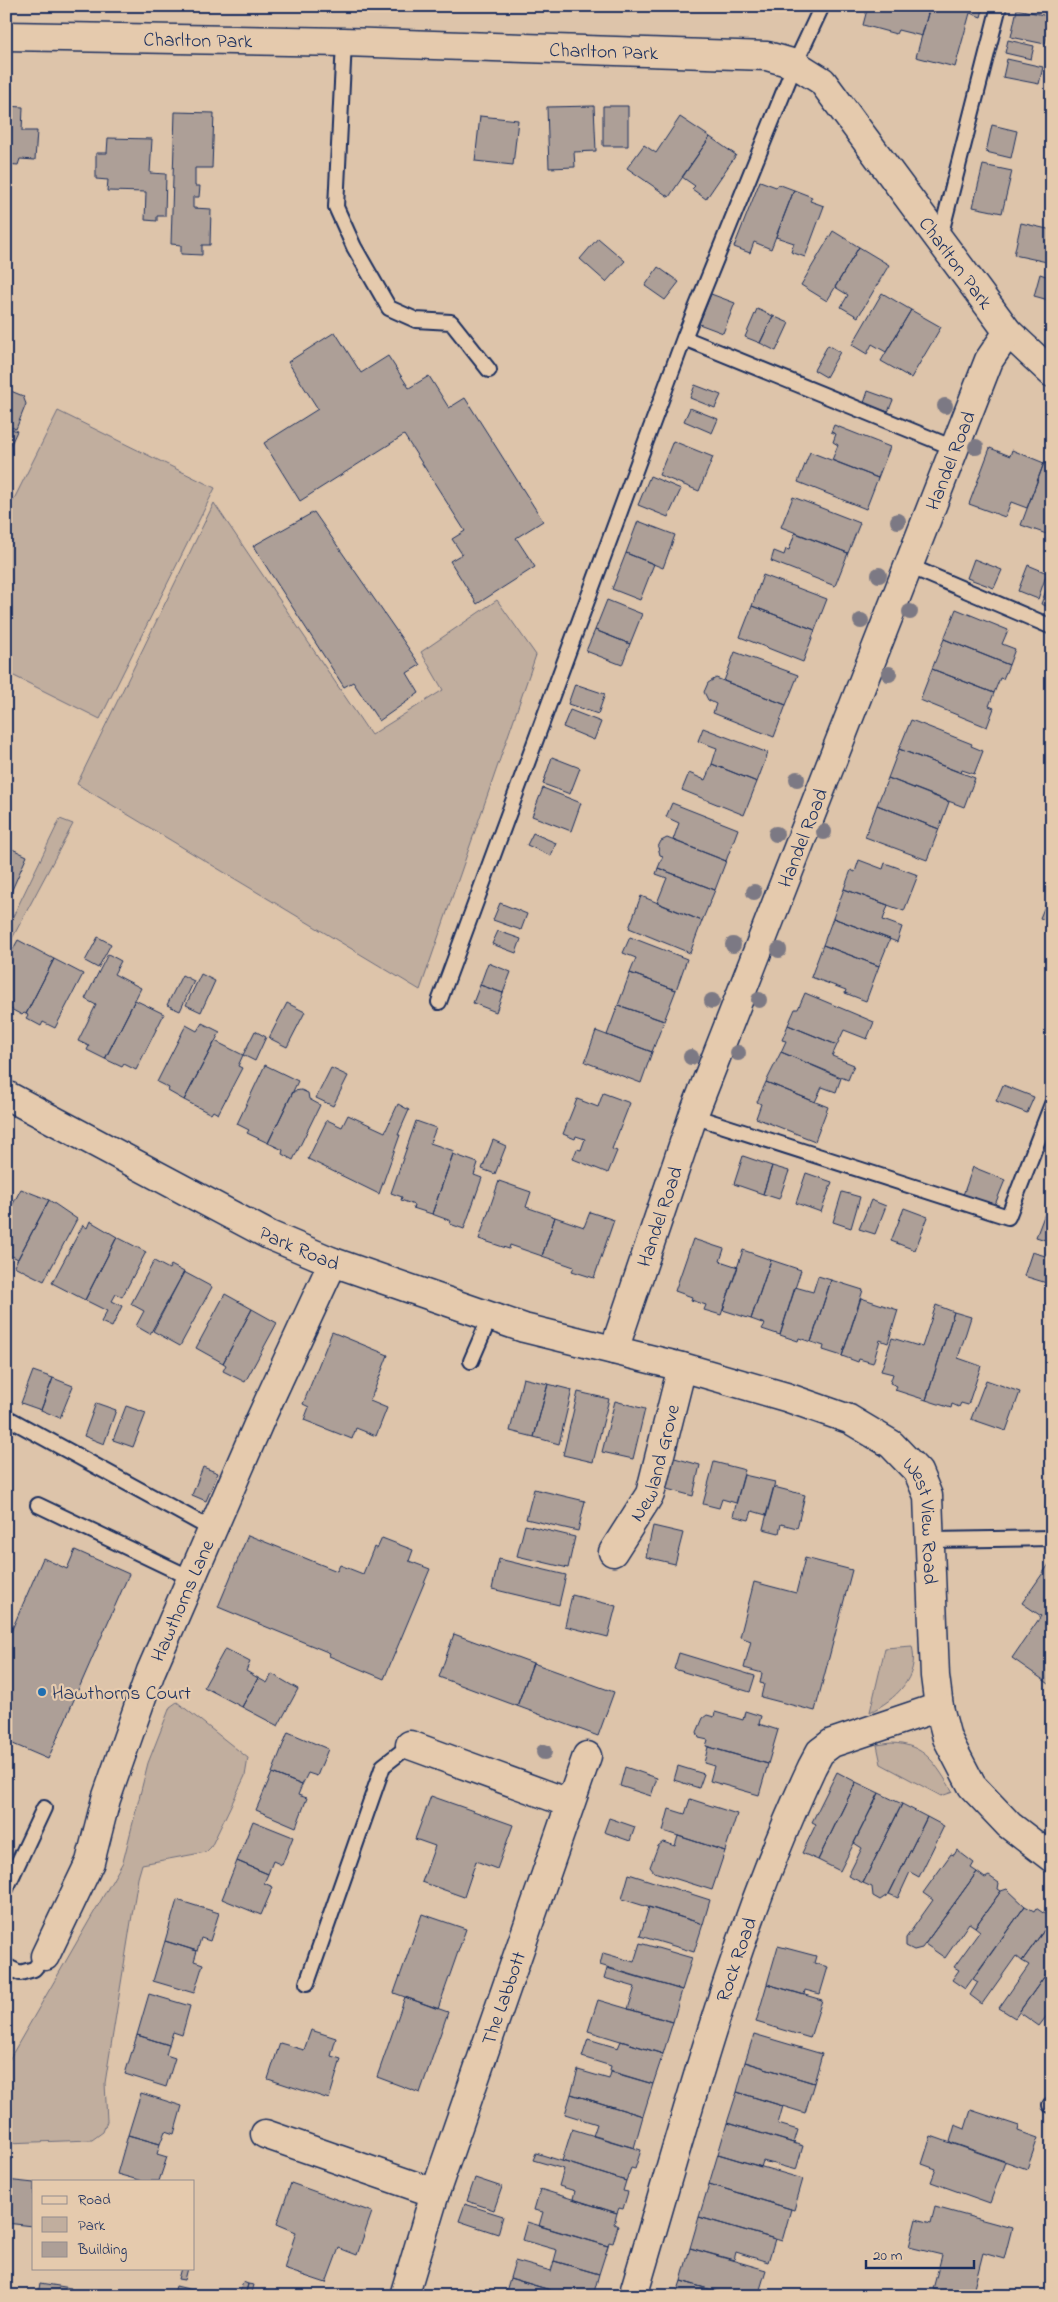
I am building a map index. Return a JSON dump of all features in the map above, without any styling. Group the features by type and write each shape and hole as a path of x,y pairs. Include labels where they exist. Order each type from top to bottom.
{"street":[{"name":"Charlton Park","path":"6,36 344,42 768,56 794,64 822,81 940,237 1008,332 1052,373"},
{"name":"Handel Road","path":"614,1350 693,1116 989,360 1008,332"},
{"name":"Park Road","path":"6,1095 269,1235 333,1262 524,1328 614,1350"},
{"name":"Hawthorns Lane","path":"45,1956 90,1862 106,1799 151,1671 193,1579 260,1420 333,1262"},
{"name":"West View Road","path":"614,1350 682,1367 786,1397 849,1419 891,1444 918,1472 928,1496 936,1676 939,1707 947,1738 972,1786 1008,1825 1052,1858"},
{"name":"Newland Grove","path":"612,1552 650,1494 682,1367"},
{"name":"Rock Road","path":"633,2296 684,2122 754,1904 812,1767 820,1752 832,1743 939,1707"},
{"path":"410,1745 569,1803"},
{"name":"The Labbott","path":"404,2296 436,2193 569,1803 587,1756"},
{"path":"265,2134 436,2193"}],"lane":[{"path":"439,1002 684,338 794,64 822,6"},
{"path":"940,237 999,6"},
{"path":"344,42 336,207 354,247 389,308 416,320 451,322 489,370"},
{"path":"684,338 954,448"},
{"path":"909,566 1052,627"},
{"path":"693,1116 1008,1217 1052,1104"},
{"path":"471,1361 490,1317"},
{"path":"6,1417 213,1530"},
{"path":"38,1505 193,1579"},
{"path":"931,1540 1052,1538"},
{"path":"307,1983 383,1766 410,1745"},
{"path":"6,1890 44,1808"},
{"name":"Hawthorns Lane","path":"6,1966 20,1973 34,1969 45,1956"}],"green space":[{"path":"58,411 215,488 100,719 6,672 6,515"},
{"path":"214,503 371,735 443,690 421,652 497,600 536,655 420,990 77,784"},
{"path":"60,819 73,824 6,950 6,931"},
{"path":"912,1646 914,1657 909,1677 896,1694 870,1712 885,1648"},
{"path":"177,1702 248,1758 245,1776 211,1847 206,1852 142,1864 138,1878 105,2083 107,2121 103,2132 92,2140 6,2143 6,2065 123,1862 148,1763 170,1707"},
{"path":"903,1744 922,1752 935,1765 953,1792 941,1796 881,1764 877,1745"}],"building":[{"path":"868,6 930,6 922,36 898,30 896,34 863,25"},
{"path":"930,6 984,6 981,17 970,13 955,67 916,57"},
{"path":"1022,6 1052,6 1052,12"},
{"path":"1017,9 1052,17 1045,44 1011,37"},
{"path":"1008,40 1034,46 1031,59 1005,53"},
{"path":"1007,59 1043,67 1039,84 1003,77"},
{"path":"6,106 23,107 22,131 37,131 35,160 20,159 18,165 6,164"},
{"path":"594,106 596,151 574,152 575,167 549,168 547,107"},
{"path":"603,106 628,106 628,146 603,146"},
{"path":"175,112 214,113 212,168 195,168 195,186 200,186 199,197 193,197 193,208 211,209 210,245 202,245 202,255 181,254 181,245 171,244"},
{"path":"480,116 518,120 513,165 475,161"},
{"path":"680,117 710,137 669,197 627,168 644,145 656,153"},
{"path":"992,125 1017,131 1011,158 986,152"},
{"path":"710,137 736,155 706,199 692,189 695,186 682,177"},
{"path":"108,138 152,139 150,173 166,174 165,216 157,216 157,221 145,220 146,192 107,191 108,180 96,179 96,153 107,153"},
{"path":"983,165 1012,171 1002,213 973,207"},
{"path":"760,181 776,187 778,184 794,190 771,249 754,242 750,253 734,247"},
{"path":"794,190 812,197 810,201 824,206 805,257 791,252 794,243 776,237"},
{"path":"1021,223 1052,230 1047,262 1014,255"},
{"path":"833,231 859,247 827,301 801,285"},
{"path":"598,238 625,261 606,282 580,259"},
{"path":"859,247 889,265 858,317 841,307 848,295 835,287"},
{"path":"658,267 679,282 665,300 645,286"},
{"path":"1040,274 1052,278 1052,301 1034,296"},
{"path":"882,293 911,310 886,352 872,344 867,354 852,345"},
{"path":"711,294 735,303 723,333 699,324"},
{"path":"757,309 773,316 760,343 745,337"},
{"path":"911,310 941,327 911,378 881,361"},
{"path":"773,316 789,323 776,351 760,343"},
{"path":"335,332 361,373 388,356 409,388 429,376 449,408 465,398 543,521 516,538 535,567 477,604 450,561 462,554 452,539 465,531 404,435 300,501 264,443 318,409 288,362"},
{"path":"828,345 840,352 826,377 814,370"},
{"path":"695,385 721,395 715,408 690,398"},
{"path":"6,389 23,396 26,404 16,429 6,425"},
{"path":"868,391 893,400 888,412 864,403"},
{"path":"690,408 718,419 712,433 684,421"},
{"path":"834,425 890,447 878,478 832,460 838,445 833,442 836,434 831,432"},
{"path":"6,427 17,431 6,455"},
{"path":"673,441 713,457 699,491 659,475"},
{"path":"990,448 1010,456 1012,450 1044,463 1027,508 1011,502 1005,517 969,504"},
{"path":"810,452 878,478 866,509 798,482"},
{"path":"1044,463 1052,466 1052,536 1021,525"},
{"path":"650,476 681,489 668,517 638,505"},
{"path":"793,497 860,523 848,553 781,527"},
{"path":"314,512 420,665 407,673 419,693 379,721 353,682 344,687 253,546"},
{"path":"638,521 675,535 663,568 626,553"},
{"path":"795,533 848,553 835,586 771,561 774,551 784,555 786,549 789,550"},
{"path":"626,553 654,564 640,600 612,589"},
{"path":"974,559 1002,570 994,588 967,578"},
{"path":"1028,565 1047,573 1038,599 1018,591"},
{"path":"1052,574 1052,608 1041,604"},
{"path":"763,575 827,599 815,630 752,606"},
{"path":"607,600 642,614 630,644 595,630"},
{"path":"752,606 815,630 803,662 740,637"},
{"path":"956,609 1008,630 1002,644 1015,649 1009,665 944,639"},
{"path":"595,630 630,644 622,665 586,651"},
{"path":"944,639 1009,665 1003,679 1000,678 994,693 932,669"},
{"path":"735,652 798,675 786,705 724,681"},
{"path":"932,669 994,693 989,706 994,708 987,727 920,700"},
{"path":"716,678 786,705 774,737 713,713 716,704 708,700 704,692 708,683"},
{"path":"575,684 605,694 598,714 568,704"},
{"path":"570,710 601,722 594,740 563,727"},
{"path":"911,720 972,744 971,746 983,751 974,774 962,770 961,773 899,749"},
{"path":"703,728 768,753 757,782 712,764 717,748 698,741"},
{"path":"899,749 975,778 964,807 888,778"},
{"path":"552,757 580,768 570,794 543,784"},
{"path":"712,764 757,782 744,815 682,790 689,773 705,780"},
{"path":"888,778 949,802 939,829 877,805"},
{"path":"543,788 581,803 571,831 532,816"},
{"path":"672,803 738,829 726,861 673,840 679,823 666,817"},
{"path":"877,805 939,829 927,860 865,837"},
{"path":"533,833 556,843 551,856 527,845"},
{"path":"667,838 726,861 715,890 658,868 663,856 660,855 658,847 661,841"},
{"path":"6,846 27,856 11,892 6,890"},
{"path":"859,860 883,869 885,863 918,875 904,911 844,889 851,870 855,872"},
{"path":"658,868 715,890 702,921 657,903 667,878 656,874"},
{"path":"844,889 888,905 883,920 902,927 897,942 833,918"},
{"path":"1052,892 1052,923 1040,918"},
{"path":"641,896 702,921 690,953 629,928"},
{"path":"500,903 527,914 521,930 493,920"},
{"path":"833,918 890,939 879,966 823,945"},
{"path":"498,931 521,939 516,953 492,944"},
{"path":"98,937 111,944 98,968 85,961"},
{"path":"630,937 687,959 676,990 630,973 636,958 623,953"},
{"path":"18,940 54,959 26,1014 22,1015 7,1007 8,1004 6,1003 6,962"},
{"path":"823,945 879,966 866,1001 845,993 846,990 811,977"},
{"path":"108,954 121,961 114,974 141,988 105,1059 87,1050 89,1046 78,1041 96,1005 85,999"},
{"path":"54,959 83,974 55,1028 43,1022 41,1026 26,1018 28,1015 26,1014"},
{"path":"488,963 511,972 503,993 480,985"},
{"path":"630,973 676,990 664,1021 618,1005"},
{"path":"201,974 215,981 201,1012 186,1005"},
{"path":"182,975 194,981 180,1011 167,1005"},
{"path":"480,985 503,993 496,1012 473,1003"},
{"path":"805,993 874,1022 867,1039 844,1030 837,1045 788,1025"},
{"path":"135,1000 164,1014 136,1070 124,1064 122,1067 105,1059"},
{"path":"287,1003 305,1012 287,1047 269,1038"},
{"path":"618,1005 664,1021 652,1052 607,1035"},
{"path":"202,1023 220,1032 184,1100 168,1091 169,1088 157,1082 186,1025 197,1031"},
{"path":"788,1025 837,1045 832,1056 854,1065 848,1080 781,1052 786,1041 782,1040"},
{"path":"255,1031 266,1037 255,1061 243,1055"},
{"path":"596,1031 652,1052 641,1083 585,1062"},
{"path":"215,1041 243,1055 238,1066 242,1068 218,1114 213,1111 211,1114 184,1100"},
{"path":"781,1052 841,1078 836,1092 822,1087 815,1102 766,1082"},
{"path":"265,1065 298,1081 268,1143 247,1133 249,1130 237,1124"},
{"path":"331,1068 348,1076 333,1106 316,1098"},
{"path":"766,1082 828,1107 815,1141 756,1118 761,1104 757,1102"},
{"path":"1003,1085 1034,1097 1027,1113 996,1101"},
{"path":"301,1090 308,1093 309,1099 320,1105 293,1160 282,1154 283,1150 268,1143 294,1091"},
{"path":"603,1093 630,1103 612,1149 617,1151 608,1173 573,1159 577,1149 581,1150 585,1139 576,1136 575,1139 563,1134 577,1099 598,1107"},
{"path":"398,1104 409,1110 398,1135 400,1135 379,1194 308,1159 327,1120 342,1127 348,1115 385,1132"},
{"path":"416,1121 436,1128 430,1143 454,1151 432,1214 413,1208 414,1205 401,1200 402,1197 391,1193"},
{"path":"493,1140 506,1146 495,1174 482,1169"},
{"path":"453,1154 478,1163 474,1175 482,1178 464,1229 450,1224 451,1221 432,1214"},
{"path":"743,1156 772,1166 763,1194 734,1184"},
{"path":"772,1166 789,1171 779,1199 763,1194"},
{"path":"973,1167 1005,1180 994,1207 963,1195"},
{"path":"806,1173 832,1182 821,1212 796,1203"},
{"path":"499,1181 531,1192 526,1207 555,1217 542,1256 510,1245 509,1249 479,1239"},
{"path":"21,1189 49,1200 18,1259 6,1253 6,1217"},
{"path":"842,1192 860,1197 851,1228 833,1222"},
{"path":"49,1200 77,1219 44,1281 14,1266"},
{"path":"871,1200 886,1206 875,1234 859,1229"},
{"path":"1049,1203 1052,1204 1052,1242 1036,1237"},
{"path":"904,1208 928,1217 915,1250 891,1241"},
{"path":"590,1212 614,1220 594,1278 572,1271 574,1267 542,1256 555,1217 584,1227"},
{"path":"90,1221 117,1237 85,1300 52,1283 83,1225 87,1228"},
{"path":"117,1237 146,1252 122,1297 116,1294 112,1301 122,1306 112,1327 101,1322 107,1311 85,1300"},
{"path":"693,1239 724,1249 720,1261 738,1267 721,1315 704,1310 706,1305 691,1300 692,1297 675,1291"},
{"path":"743,1250 771,1260 751,1319 723,1310"},
{"path":"1032,1252 1052,1258 1050,1284 1024,1276"},
{"path":"771,1260 801,1270 780,1335 762,1329 765,1324 751,1319"},
{"path":"154,1261 169,1269 171,1265 184,1272 150,1334 136,1326 144,1311 131,1304"},
{"path":"184,1272 212,1287 180,1346 153,1331"},
{"path":"818,1276 831,1280 811,1342 799,1338 798,1341 780,1335 795,1287 813,1292"},
{"path":"831,1280 863,1290 842,1356 823,1350 824,1346 811,1342"},
{"path":"225,1294 252,1309 223,1363 196,1348"},
{"path":"861,1298 898,1310 888,1343 880,1340 873,1363 859,1359 858,1362 842,1356"},
{"path":"936,1305 954,1312 926,1400 895,1390 897,1386 890,1383 893,1374 881,1371 892,1338 922,1347"},
{"path":"252,1309 277,1323 245,1382 223,1371 226,1365 223,1363"},
{"path":"954,1312 971,1317 958,1358 981,1366 968,1405 961,1403 959,1407 952,1404 951,1408 926,1400"},
{"path":"332,1332 388,1355 370,1401 387,1408 376,1436 356,1428 352,1439 304,1420 309,1407 303,1404"},
{"path":"33,1371 53,1378 41,1410 21,1403"},
{"path":"53,1378 73,1386 60,1418 41,1410"},
{"path":"523,1378 548,1384 534,1437 510,1431"},
{"path":"986,1380 1020,1392 1006,1431 971,1419"},
{"path":"548,1384 572,1390 559,1444 534,1437"},
{"path":"578,1392 609,1399 593,1462 563,1455"},
{"path":"615,1401 645,1409 633,1459 602,1452"},
{"path":"96,1403 116,1410 104,1444 84,1436"},
{"path":"126,1406 146,1413 133,1447 113,1440"},
{"path":"671,1457 700,1465 693,1496 663,1488"},
{"path":"714,1462 745,1470 736,1503 722,1499 719,1508 703,1504"},
{"path":"203,1467 218,1473 206,1501 192,1495"},
{"path":"744,1475 775,1482 766,1515 752,1511 749,1520 733,1516"},
{"path":"774,1487 805,1495 797,1528 781,1524 779,1533 763,1529"},
{"path":"534,1489 585,1501 578,1531 526,1519"},
{"path":"525,1525 575,1537 568,1568 517,1556"},
{"path":"653,1526 683,1533 675,1564 646,1557"},
{"path":"248,1535 337,1571 340,1565 363,1574 374,1547 377,1549 382,1538 413,1550 409,1561 430,1569 384,1679 329,1656 330,1653 218,1607"},
{"name":"Hawthorns Court","path":"75,1550 129,1574 48,1759 6,1741 6,1643 43,1558 67,1569"},
{"path":"805,1558 852,1570 815,1711 761,1697 764,1684 760,1683 762,1673 744,1668 751,1641 740,1637 754,1582 796,1593"},
{"path":"499,1559 566,1575 559,1605 492,1589"},
{"path":"1052,1560 1052,1686 1012,1658 1041,1616 1022,1603"},
{"path":"572,1595 616,1606 608,1637 565,1626"},
{"path":"454,1634 533,1663 517,1706 439,1677"},
{"path":"225,1649 250,1662 246,1671 258,1678 242,1707 204,1687"},
{"path":"679,1653 755,1676 750,1692 674,1669"},
{"path":"533,1663 614,1692 598,1736 517,1706"},
{"path":"272,1674 298,1689 278,1726 242,1707 258,1678 267,1683"},
{"path":"745,1711 761,1716 759,1724 778,1730 768,1764 706,1746 708,1740 699,1738 697,1732 703,1718 707,1715 714,1717 715,1712 743,1720"},
{"path":"288,1732 328,1749 317,1776 308,1773 302,1785 272,1773"},
{"path":"708,1747 768,1764 759,1795 710,1781 714,1766 704,1763"},
{"path":"678,1766 704,1774 699,1788 674,1780"},
{"path":"625,1767 657,1778 651,1796 620,1786"},
{"path":"837,1772 856,1782 818,1860 802,1853 816,1824 812,1822"},
{"path":"272,1773 302,1785 298,1795 307,1798 296,1827 256,1810"},
{"path":"856,1782 879,1793 840,1871 818,1860"},
{"path":"879,1793 902,1804 863,1883 848,1876 862,1848 854,1843"},
{"path":"431,1796 513,1825 497,1869 476,1861 464,1897 422,1882 435,1846 415,1839"},
{"path":"690,1799 737,1814 725,1851 663,1831 669,1809 685,1814"},
{"path":"902,1804 927,1817 889,1894 880,1900 873,1896 872,1887 863,1883"},
{"path":"927,1817 944,1826 919,1877 910,1872 898,1898 889,1894"},
{"path":"609,1818 635,1827 630,1841 604,1832"},
{"path":"253,1821 293,1837 282,1865 273,1861 268,1874 237,1861"},
{"path":"678,1836 725,1851 712,1890 654,1872 650,1867 658,1846 663,1842 675,1846"},
{"path":"957,1850 974,1863 971,1868 977,1872 922,1948 914,1950 906,1946 906,1938 933,1900 923,1893 951,1854 954,1855"},
{"path":"237,1861 268,1874 264,1883 273,1887 261,1915 222,1899"},
{"path":"977,1872 985,1878 989,1876 999,1883 998,1889 1001,1891 975,1927 969,1923 945,1958 925,1944"},
{"path":"629,1874 710,1900 703,1924 622,1899"},
{"path":"1007,1889 1025,1906 965,1989 952,1980 959,1970 954,1967 980,1931 975,1927 1001,1891"},
{"path":"177,1900 219,1913 210,1941 201,1938 197,1951 165,1941"},
{"path":"1025,1906 1034,1911 1036,1908 1049,1917 1047,1920 1050,1922 1022,1961 1016,1956 982,2004 970,1995 978,1982 973,1979"},
{"path":"649,1907 703,1924 694,1952 640,1936"},
{"path":"422,1914 466,1929 438,2009 394,1993"},
{"path":"1050,1922 1052,1923 1052,1966 1015,2018 999,2008 1029,1965 1022,1961"},
{"path":"165,1941 197,1951 194,1961 203,1964 194,1993 153,1981"},
{"path":"640,1943 692,1958 682,1990 600,1965 603,1953 634,1962"},
{"path":"778,1946 816,1956 814,1963 828,1967 820,1994 805,1990 804,1995 767,1984"},
{"path":"1052,1966 1052,2009 1039,2026 1019,2012"},
{"path":"607,1968 682,1990 673,2022 628,2009 635,1987 604,1978"},
{"path":"767,1984 822,2000 810,2038 756,2022"},
{"path":"149,1994 190,2006 182,2035 173,2032 169,2045 137,2035"},
{"path":"405,1997 448,2012 420,2093 377,2077"},
{"path":"598,2000 673,2022 663,2054 588,2031"},
{"path":"311,2030 336,2038 331,2056 341,2059 329,2099 268,2079 280,2043 304,2050"},
{"path":"754,2034 822,2054 814,2083 745,2062"},
{"path":"137,2035 169,2045 166,2055 175,2058 166,2087 125,2074"},
{"path":"588,2039 618,2048 621,2041 663,2054 653,2084 610,2071 611,2066 582,2057"},
{"path":"745,2062 814,2083 805,2113 737,2092"},
{"path":"578,2070 609,2079 611,2072 653,2084 643,2116 571,2094"},
{"path":"737,2092 783,2106 778,2124 798,2130 794,2143 727,2123"},
{"path":"141,2093 182,2106 174,2134 165,2131 160,2144 128,2135"},
{"path":"571,2094 643,2116 634,2148 593,2136 597,2124 565,2114"},
{"path":"971,2110 1019,2126 1018,2131 1038,2138 1027,2169 950,2142 955,2125 965,2129"},
{"path":"727,2123 803,2146 796,2170 763,2161 761,2167 718,2154"},
{"path":"572,2129 641,2150 635,2169 631,2168 626,2181 562,2161"},
{"path":"128,2135 160,2144 157,2154 167,2157 159,2180 138,2180 117,2174"},
{"path":"931,2136 1005,2162 990,2203 931,2182 936,2169 922,2164"},
{"path":"536,2153 626,2181 623,2191 628,2192 623,2209 619,2208 617,2213 573,2199 575,2191 559,2186 564,2169 533,2160"},
{"path":"718,2154 803,2179 794,2210 709,2184"},
{"path":"475,2178 502,2187 494,2210 467,2201"},
{"path":"6,2180 32,2183 32,2226 6,2223"},
{"path":"291,2183 372,2212 357,2255 339,2248 326,2283 284,2269 296,2232 277,2224"},
{"path":"709,2184 791,2209 782,2241 699,2217"},
{"path":"540,2189 617,2213 614,2224 618,2226 613,2243 609,2242 608,2246 539,2226 543,2212 534,2210"},
{"path":"465,2204 503,2216 498,2234 459,2221"},
{"path":"935,2207 1012,2228 1004,2259 983,2253 972,2296 958,2296 933,2289 942,2255 909,2247 916,2219 931,2223"},
{"path":"699,2217 775,2239 768,2262 736,2252 734,2260 690,2248"},
{"path":"527,2222 608,2246 599,2274 554,2261 557,2250 522,2240"},
{"path":"690,2248 766,2270 758,2296 732,2296 681,2281"},
{"path":"515,2261 551,2271 554,2261 599,2274 593,2296 570,2296 510,2278"},
{"path":"180,2270 186,2270 184,2280 178,2279"},
{"path":"510,2278 570,2296 505,2295"},
{"path":"681,2281 732,2296 676,2296"},
{"path":"243,2282 248,2284 245,2296 239,2295"},
{"path":"40,2283 71,2288 70,2295 75,2296 27,2296 27,2293 38,2295"},
{"path":"248,2284 254,2285 251,2296 245,2296"},
{"path":"176,2286 209,2294 208,2296 173,2296"}],"place":[{"name":"Hawthorns Court","path":"42,1692"}]}
